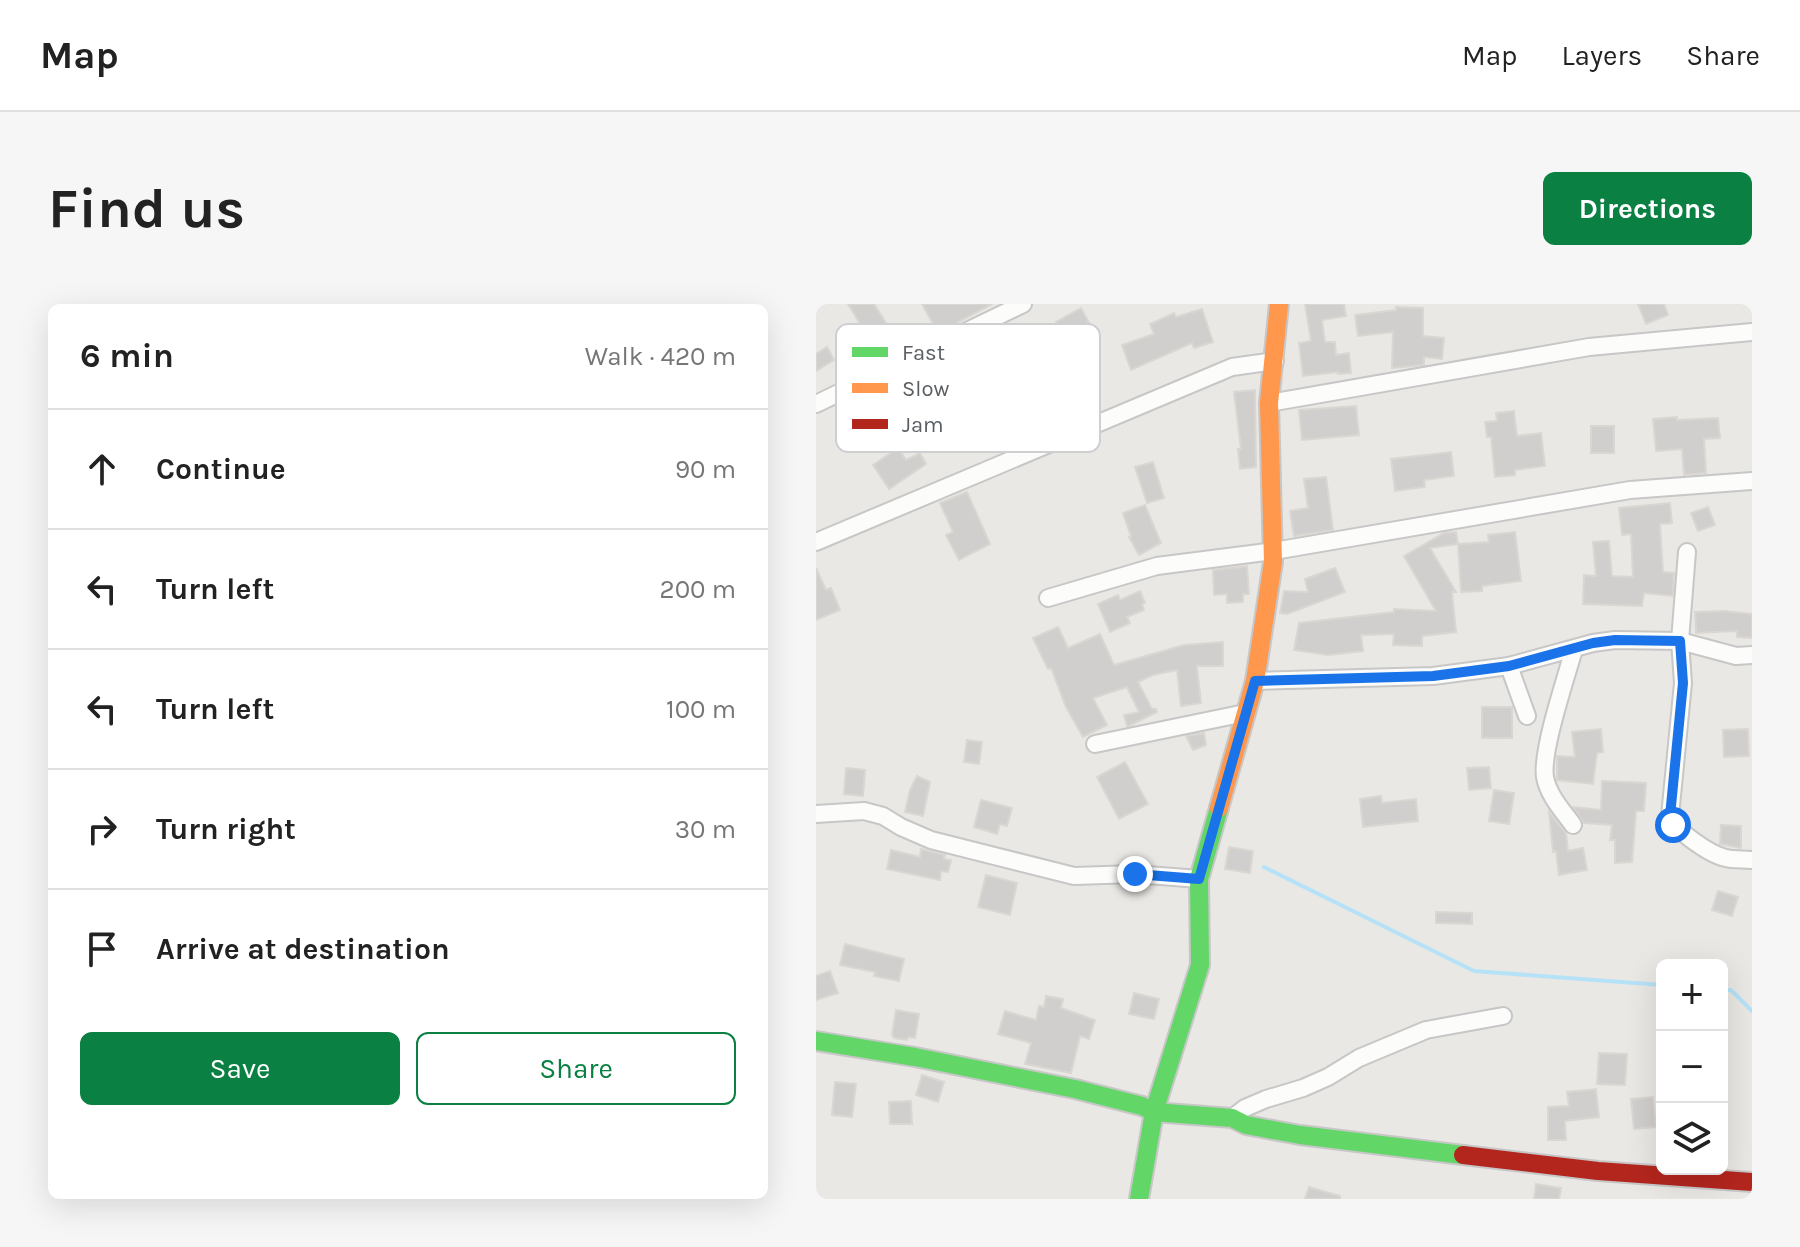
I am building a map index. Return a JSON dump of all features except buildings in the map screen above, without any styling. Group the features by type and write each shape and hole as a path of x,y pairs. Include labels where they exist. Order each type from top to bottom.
{"street":[{"path":"982,324 1023,304"},
{"path":"1139,1199 1154,1112 1200,965 1199,879 1255,681 1274,551 1269,403 1279,304"},
{"path":"1269,403 1589,347 1752,332"},
{"path":"1100,423 1232,367 1275,361"},
{"path":"816,404 836,394"},
{"path":"816,542 1030,452"},
{"path":"1048,598 1157,566 1274,551 1630,490 1752,481"},
{"path":"1687,552 1680,641 1683,683 1670,816 1673,825 1680,831 1723,858 1752,860"},
{"path":"1255,681 1433,676 1509,666 1615,640 1680,641 1736,656 1752,655"},
{"path":"1573,825 1553,798 1545,776 1547,751 1574,649"},
{"path":"1509,666 1527,716"},
{"path":"1095,744 1245,713"},
{"path":"816,814 864,811 883,816 931,840 1074,876 1135,874 1199,879"},
{"path":"1232,1118 1245,1108 1303,1088 1359,1058 1426,1030 1503,1016"},
{"path":"816,1041 1075,1089 1142,1106 1154,1112 1232,1118 1246,1125 1300,1135 1584,1170 1752,1182"}],"waterway":[{"path":"1264,867 1474,971 1656,985"},
{"path":"1728,990 1752,1011"}],"traffic: fast":[{"path":"1139,1199 1154,1112 1200,965 1199,879 1219,808"},
{"path":"816,1041 1075,1089 1142,1106 1154,1112 1232,1118 1246,1125 1300,1135 1463,1155"}],"traffic: slow":[{"path":"1219,808 1255,681 1273,562 1269,403 1279,304"}],"traffic: jam":[{"path":"1463,1155 1598,1171 1752,1182"}],"route":[{"path":"1135,874 1199,879 1255,681 1433,676 1509,666 1615,640 1680,641 1683,683 1670,816 1673,825"}]}
